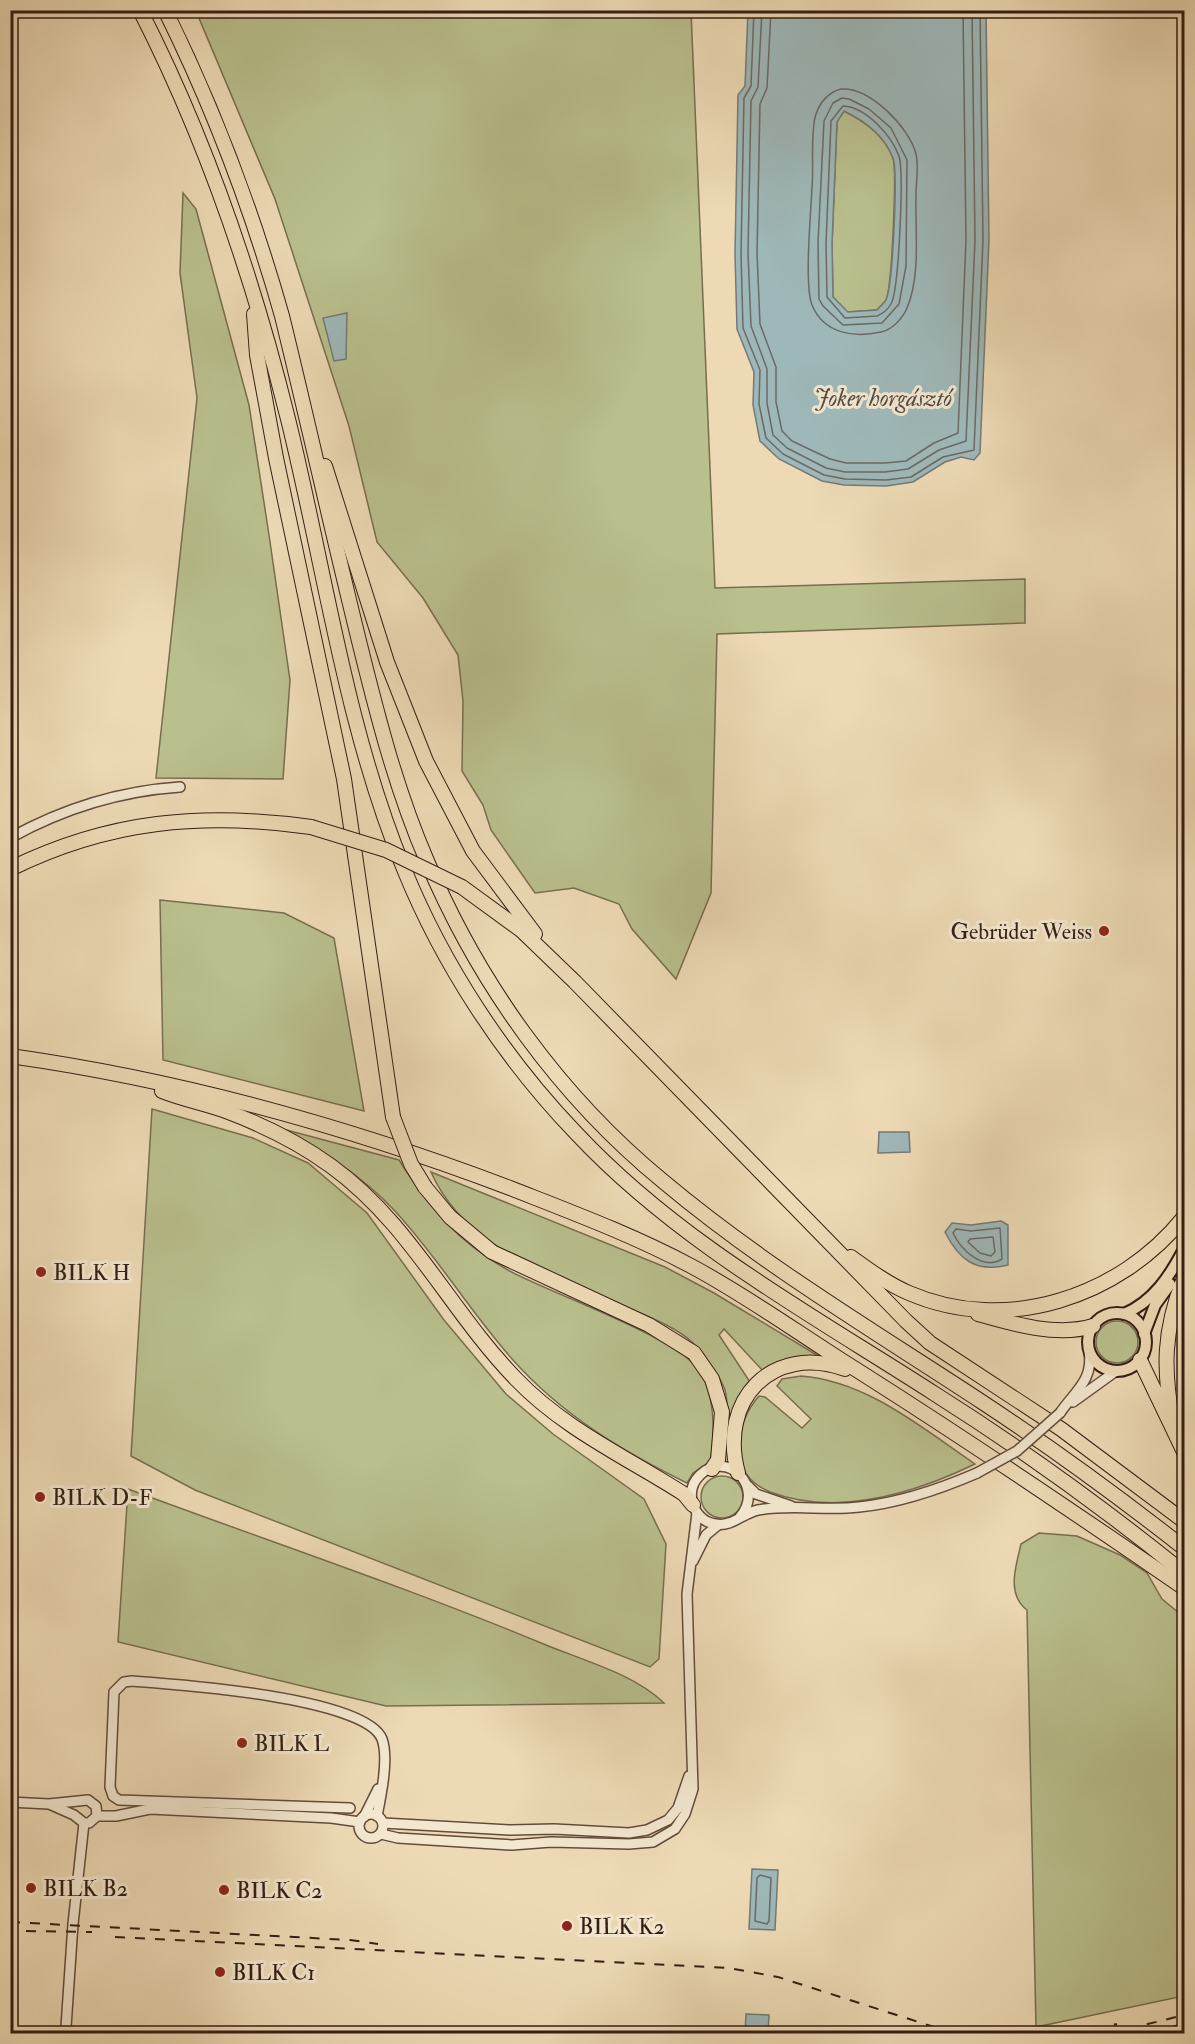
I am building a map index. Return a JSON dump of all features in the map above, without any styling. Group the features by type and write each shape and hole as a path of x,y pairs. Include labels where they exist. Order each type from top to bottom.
{"highway":[{"path":"140,10 228,210 252,285 307,498 355,714 385,819 405,871 450,963 504,1046 576,1133 660,1211 760,1283 1041,1464 1185,1573"},
{"path":"165,10 216,121 244,193 282,316 376,709 415,830 431,870 469,947 498,995 549,1066 626,1150 702,1213 798,1282 1050,1448 1185,1548"},
{"path":"252,285 257,355 276,458 344,779 393,1117 411,1164 425,1187 450,1217 492,1252 649,1325 694,1353 712,1379 722,1420 718,1460 712,1468"},
{"path":"309,426 333,485 387,662 426,761 473,851 519,914 575,982"},
{"path":"10,869 68,844 149,824 206,818 265,821 311,827 386,850 462,887 521,930 575,982 882,1299 930,1342 1061,1429 1185,1521"},
{"path":"10,1056 113,1071 213,1095 413,1153 567,1210 693,1267 872,1380 1185,1588"},
{"path":"113,1071 169,1094 221,1109 263,1126 333,1168 402,1232 515,1378 572,1426 602,1447 684,1494 695,1509"},
{"path":"959,1308 1009,1310 1052,1304 1078,1296 1112,1280 1144,1259 1162,1244 1185,1217"},
{"path":"817,1231 891,1284 929,1300 998,1320 1076,1331 1093,1326"},
{"path":"1173,1425 1167,1390 1166,1342 1185,1278"},
{"path":"1140,1360 1185,1452"},
{"path":"738,1473 733,1449 742,1405 751,1389 770,1372 804,1361 830,1364 872,1380"}],"main road":[{"path":"1124,1314 1137,1321 1144,1334 1145,1347 1140,1360 1125,1370 1116,1371 1100,1365 1089,1351 1088,1342 1093,1326 1103,1316 1124,1314 1147,1300 1162,1284 1185,1250"},
{"path":"1144,1334 1155,1305 1185,1261"}],"street":[{"path":"10,838 67,810 110,796 180,787"},
{"path":"1060,1413 1085,1380 1092,1366 1089,1351"},
{"path":"695,1509 706,1521 718,1525 732,1523 757,1510 858,1508 903,1500 945,1487 978,1473 1017,1451 1060,1413 1116,1371"},
{"path":"383,1772 362,1819 360,1830 365,1837 373,1839 381,1834 398,1838 512,1845 551,1842 629,1845 653,1842 675,1829 685,1814 693,1789 687,1636 689,1571 695,1509 691,1497 694,1482 702,1473 712,1468 727,1467 738,1473 756,1494 796,1508"},
{"path":"740,1517 749,1502 748,1486"},
{"path":"689,1571 706,1535 718,1525"},
{"path":"350,1808 119,1800 113,1796 110,1787 114,1692 124,1682 132,1681 226,1688 301,1701 352,1718 373,1729 382,1740 381,1834"},
{"path":"84,1823 94,1820 97,1816 116,1816 150,1809 380,1819 510,1830 554,1829 629,1833 646,1830 668,1820 678,1808 687,1787 691,1756"},
{"path":"10,1802 49,1804 93,1802 97,1816"},
{"path":"74,1815 75,1806 79,1802"},
{"path":"49,1804 74,1815 84,1823"},
{"path":"66,2027 73,1924 84,1823"}],"green space":[{"path":"1184,10 1184,239 1177,239 1182,14 1180,11"},
{"path":"196,11 691,11 715,588 1025,579 1025,623 717,634 711,893 676,979 632,929 619,904 574,888 535,893 491,830 483,805 462,771 463,701 458,655 423,598 377,542 349,426 275,199"},
{"path":"844,111 879,135 893,158 894,205 890,274 886,300 877,310 847,312 833,297 832,244 837,121"},
{"path":"183,193 196,209 249,405 290,680 283,779 156,778 197,398 180,273"},
{"path":"160,900 284,913 334,938 364,1111 163,1060"},
{"path":"152,1109 253,1138 308,1163 367,1213 444,1320 506,1394 553,1434 644,1499 666,1544 659,1659 650,1667 195,1490 131,1456"},
{"path":"279,1128 399,1160 421,1193 445,1222 489,1258 525,1279 641,1331 689,1359 701,1373 709,1394 713,1428 710,1462 693,1473 687,1483 616,1445 572,1415 513,1360 410,1228 381,1197 340,1164"},
{"path":"431,1172 665,1267 714,1293 825,1360 764,1372 724,1329 719,1335 750,1382 736,1402 727,1440 725,1390 714,1369 692,1342 661,1322 543,1271 489,1241 466,1222 446,1199"},
{"path":"1117,1321 1132,1327 1138,1342 1132,1357 1117,1363 1102,1357 1096,1342 1102,1327"},
{"path":"801,1376 849,1387 893,1408 975,1464 926,1485 874,1499 822,1502 796,1499 764,1489 749,1478 741,1462 740,1438 743,1423 749,1409 759,1396 765,1397 802,1428 811,1419 777,1386 782,1379"},
{"path":"722,1476 737,1482 743,1497 737,1512 722,1518 707,1512 701,1497 707,1482"},
{"path":"128,1489 390,1584 593,1663 624,1676 664,1703 386,1706 118,1642"},
{"path":"1039,1533 1077,1536 1120,1555 1147,1573 1162,1599 1184,1617 1184,1996 1036,2027 1027,1610 1016,1596 1014,1579 1021,1544"}],"water":[{"name":"Joker horgásztó","path":"748,11 986,11 989,240 980,453 974,460 961,457 945,462 913,482 886,486 844,485 822,481 779,459 760,441 753,405 754,372 737,329 735,254 738,95 745,86","holes":["844,111 866,124 885,142 893,158 895,205 893,252 886,300 877,310 848,312 833,297 832,244 837,122"]},
{"path":"347,313 346,359 334,361 323,318"},
{"path":"879,1132 909,1132 910,1152 878,1153"},
{"path":"1001,1221 1008,1225 1008,1265 987,1267 970,1262 956,1250 945,1232 952,1223 971,1225"},
{"path":"752,1869 778,1870 775,1930 749,1929"},
{"path":"746,2014 769,2015 768,2033 745,2033"}],"railway":[{"path":"10,1922 350,1940 378,1944"},
{"path":"26,1931 92,1932"},
{"path":"115,1937 729,1968 778,1977 956,2034"},
{"path":"1108,2034 1184,2015"},
{"path":"1075,2034 1117,2024"},
{"path":"1149,2034 1182,2024"}],"place":[{"name":"Gebrüder Weiss","path":"1104,931"},
{"name":"BILK H","path":"41,1272"},
{"name":"BILK D-F","path":"40,1497"},
{"name":"BILK L","path":"242,1743"},
{"name":"BILK B2","path":"31,1888"},
{"name":"BILK C2","path":"224,1890"},
{"name":"BILK K2","path":"567,1926"},
{"name":"BILK C1","path":"220,1972"}]}
